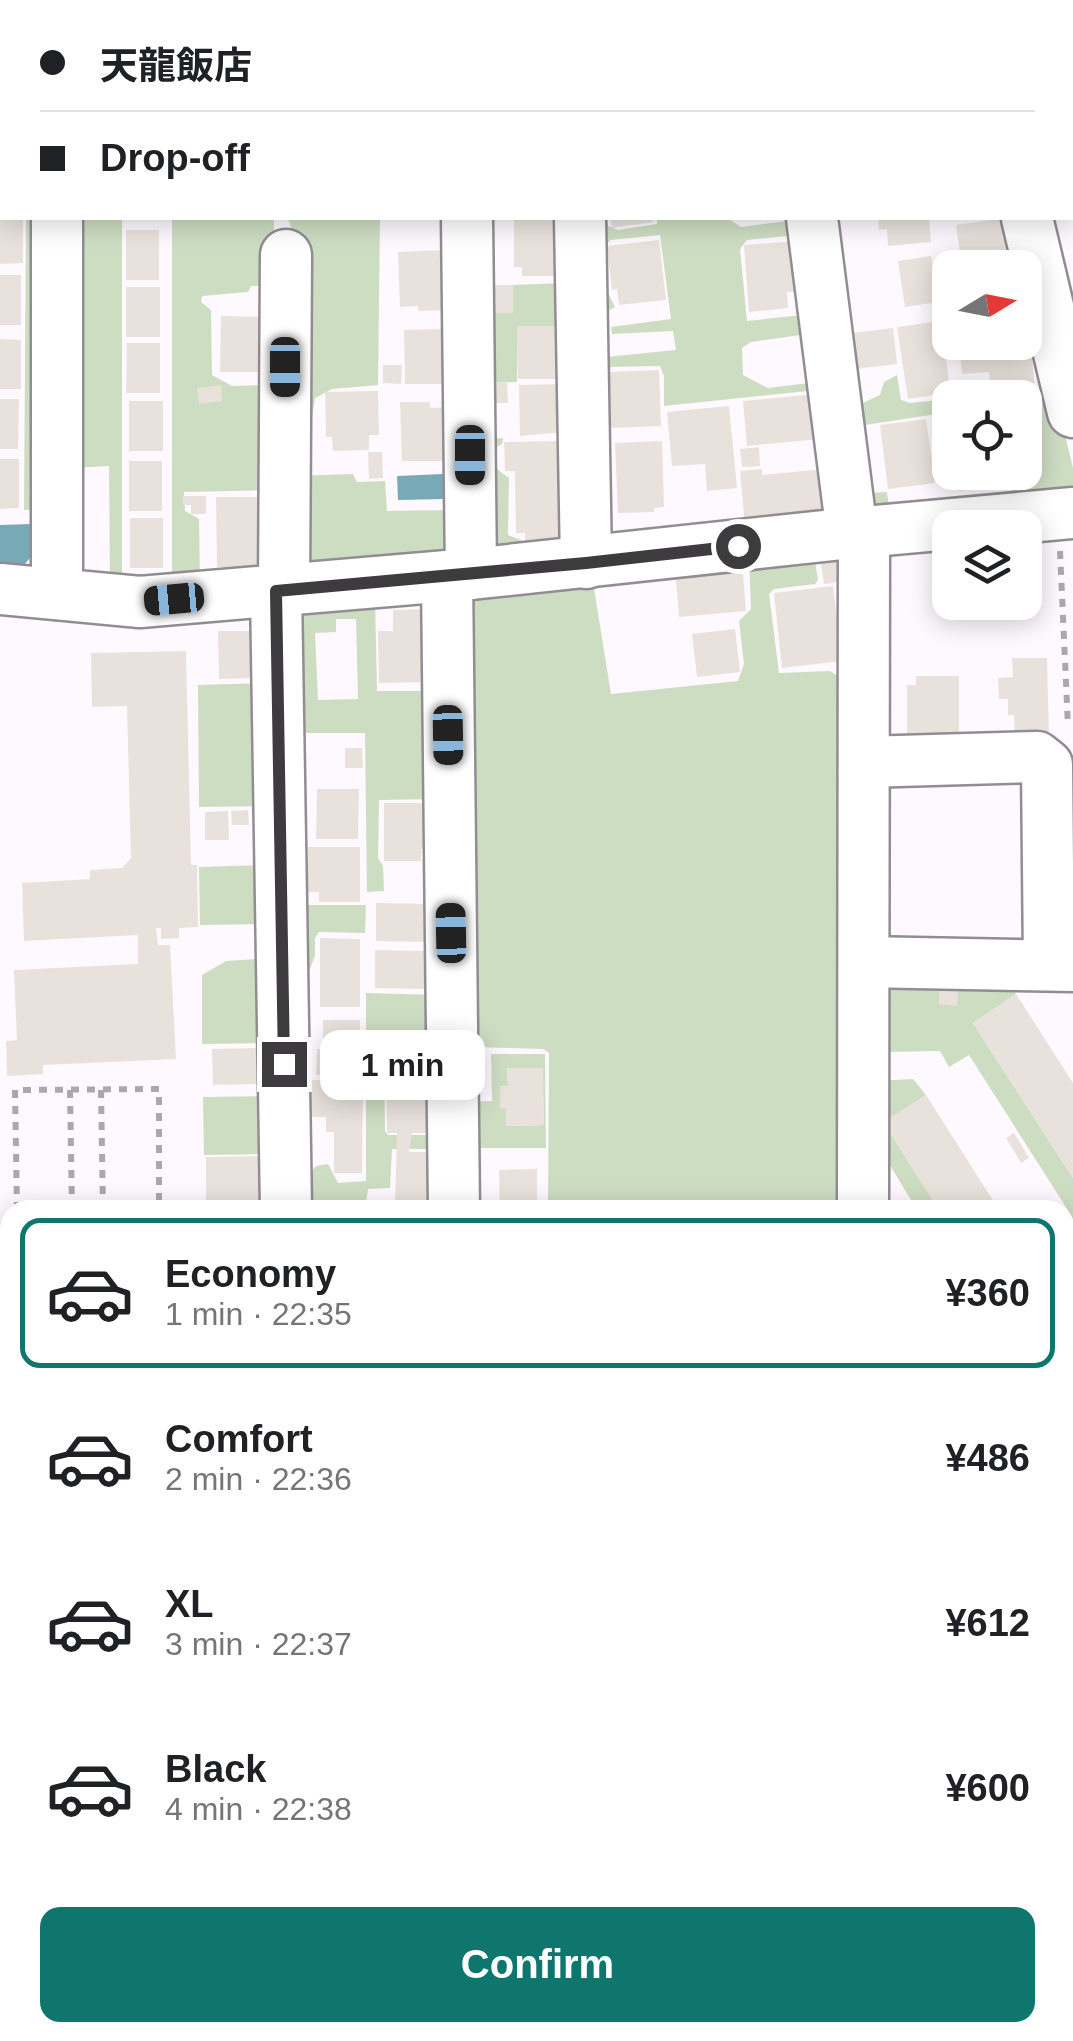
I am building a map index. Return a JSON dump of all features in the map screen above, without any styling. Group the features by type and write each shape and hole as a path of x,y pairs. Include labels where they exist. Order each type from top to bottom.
{"street":[{"path":"57,594 58,220"},
{"path":"454,1200 459,575 467,220"},
{"path":"580,220 586,563"},
{"path":"812,220 858,532 864,762 863,1200"},
{"path":"1028,220 1073,412"},
{"path":"286,256 280,590 286,1200"},
{"path":"0,588 140,602 586,563 858,532 1066,514"},
{"path":"864,762 1037,757 1047,765 1061,966 864,962"}],"path":[{"path":"1066,514 1068,726"},
{"path":"17,1200 16,1090 158,1089 159,1200"},
{"path":"70,1090 72,1200"},
{"path":"102,1090 103,1200"}],"green space":[{"path":"26,220 41,220 42,510 24,510"},
{"path":"72,220 122,220 122,579 110,579 109,466 73,468"},
{"path":"172,220 274,220 274,286 251,286 248,292 202,296 201,302 211,310 212,375 232,386 262,385 274,490 184,492 185,511 199,519 200,587 172,589"},
{"path":"289,220 380,220 378,385 332,389 315,398 307,446 290,440"},
{"path":"592,220 607,220 608,226 618,230 657,224 657,220 730,220 741,227 795,220 798,235 747,240 740,249 747,321 811,314 814,333 751,342 742,348 743,375 768,388 817,382 818,390 664,406 660,366 611,367 604,379 595,358 676,350 673,331 612,334 611,327 671,319 660,235 611,240 604,246 605,287 615,307 605,313"},
{"path":"564,283 563,326 518,326 517,382 485,383 483,313 513,312 513,285"},
{"path":"897,375 901,400 932,401 932,415 865,425 863,461 870,493 887,492 890,516 873,517 852,415 865,402 880,395 884,382"},
{"path":"1057,401 1073,468 1073,497 1014,507 1012,490 1042,490 1042,403"},
{"path":"503,438 496,447 497,469 509,478 508,535 521,540 521,557 495,559 484,439"},
{"path":"353,474 357,482 385,481 387,511 454,510 455,554 307,576 293,476"},
{"path":"813,550 818,580 815,584 774,589 769,594 779,673 830,671 848,683 847,1200 548,1200 549,1053 543,1049 469,1047 456,582 592,576 611,694 738,681 744,664 739,621 751,609 749,558"},
{"path":"375,598 377,691 433,691 435,799 379,800 378,858 383,866 384,891 367,892 365,733 295,733 292,617 311,603","holes":["336,619 356,619 358,699 318,700 315,633 336,632"]},
{"path":"264,683 266,806 199,807 198,685"},
{"path":"268,865 269,924 200,925 199,867"},
{"path":"293,905 366,905 365,933 319,932 303,986"},
{"path":"269,958 270,1043 202,1044 202,975 226,961"},
{"path":"877,971 1008,980 1016,994 973,1023 1073,1178 1073,1200 1061,1200 969,1055 949,1067 940,1051 877,1052"},
{"path":"366,993 437,995 436,1034 389,1034 384,1041 385,1131 388,1135 437,1135 437,1149 392,1149 390,1188 368,1189 366,1200 302,1200 302,1174 316,1166 328,1164 338,1183 366,1181"},
{"path":"491,1054 545,1054 546,1148 464,1148 464,1102 492,1101","holes":["542,1068 544,1125 507,1126 506,1108 500,1107 500,1087 508,1086 507,1069"]},
{"path":"913,1079 926,1095 884,1123 933,1200 911,1200 876,1142 876,1081"},
{"path":"272,1096 272,1154 204,1155 203,1097"}],"water":[{"path":"443,474 444,499 398,500 397,476"},
{"path":"31,524 31,557 21,568 0,567 0,525"}],"building":[{"path":"0,220 23,220 23,263 0,264"},
{"path":"514,220 562,220 561,276 522,276 522,267 514,267"},
{"path":"610,220 653,222 612,228"},
{"path":"878,220 929,220 931,242 888,246 887,229 879,230"},
{"path":"1006,220 1010,250 959,250 956,225"},
{"path":"126,230 159,230 159,280 126,280"},
{"path":"659,240 666,300 619,305 617,289 612,290 607,246"},
{"path":"797,241 801,291 787,292 788,308 749,312 744,245"},
{"path":"446,250 449,310 400,307 398,252"},
{"path":"931,256 932,303 905,307 898,261"},
{"path":"0,275 21,275 21,325 0,325"},
{"path":"484,285 513,285 513,313 483,313"},
{"path":"126,287 160,287 160,337 126,337"},
{"path":"221,316 265,317 265,372 220,372"},
{"path":"932,322 932,360 946,360 949,380 932,380 932,395 908,399 897,327"},
{"path":"517,326 561,326 561,379 518,379"},
{"path":"893,328 897,364 848,370 844,334"},
{"path":"445,329 446,384 405,384 404,330"},
{"path":"0,339 21,340 21,389 0,389"},
{"path":"127,343 160,343 160,393 126,393"},
{"path":"961,360 1032,360 1034,380 990,380 989,372 962,374"},
{"path":"383,365 402,365 401,384 383,383"},
{"path":"659,370 661,426 609,428 609,417 603,417 601,383 609,382 608,372"},
{"path":"485,383 507,383 508,403 485,403"},
{"path":"563,384 563,432 520,436 519,385"},
{"path":"221,385 222,401 199,404 197,388"},
{"path":"378,391 379,435 369,435 369,450 333,451 332,437 326,437 325,392"},
{"path":"816,394 820,439 747,446 743,401"},
{"path":"0,399 19,399 18,449 0,449"},
{"path":"129,401 163,401 163,451 129,451"},
{"path":"400,402 430,402 430,408 449,407 449,461 402,461"},
{"path":"729,406 737,488 707,491 705,464 672,466 667,412"},
{"path":"926,419 932,483 888,489 880,425"},
{"path":"563,441 565,552 526,552 525,533 516,533 515,471 505,471 504,442"},
{"path":"662,441 664,507 654,508 654,512 618,513 615,443"},
{"path":"759,447 760,466 742,467 740,449"},
{"path":"368,452 382,452 383,478 369,479"},
{"path":"0,459 19,459 19,508 0,509"},
{"path":"129,461 162,461 162,511 129,511"},
{"path":"762,469 762,475 824,469 829,517 745,526 740,471"},
{"path":"183,496 206,496 206,514 191,514 191,505 183,505"},
{"path":"216,497 263,497 263,567 217,567"},
{"path":"130,518 163,518 163,568 130,568"},
{"path":"842,554 846,581 824,584 820,558"},
{"path":"742,562 746,611 679,617 675,568"},
{"path":"833,586 842,661 782,668 774,593"},
{"path":"430,609 431,682 379,683 378,631 393,631 393,610"},
{"path":"735,629 740,672 697,677 692,634"},
{"path":"218,631 252,631 252,678 219,679"},
{"path":"186,651 191,865 197,865 198,927 179,928 179,938 161,939 161,928 156,928 158,945 170,945 176,1059 43,1065 43,1074 7,1076 6,1041 17,1040 14,970 138,964 138,935 24,941 22,883 90,879 90,870 122,868 131,858 127,706 92,707 91,653"},
{"path":"1012,658 1047,658 1049,738 1015,738 1014,715 1008,715 1008,699 999,699 998,678 1013,677"},
{"path":"916,676 959,676 959,746 907,737 907,685 916,685"},
{"path":"345,748 362,748 363,768 345,768"},
{"path":"317,789 359,789 358,839 316,839"},
{"path":"384,803 431,803 431,849 421,849 421,861 384,861"},
{"path":"248,810 249,825 232,825 231,811"},
{"path":"228,811 229,840 205,840 205,812"},
{"path":"308,847 360,847 360,902 319,902 319,892 308,892"},
{"path":"376,903 427,904 427,942 376,941"},
{"path":"320,938 360,939 360,1007 320,1007"},
{"path":"375,950 426,951 425,989 375,988"},
{"path":"940,978 959,979 957,1006 939,1004"},
{"path":"1016,994 1073,1083 1073,1178 973,1023"},
{"path":"323,1020 360,1020 360,1076 316,1075 317,1049 323,1049"},
{"path":"386,1038 436,1038 436,1133 412,1133 409,1152 431,1152 432,1200 395,1200 397,1133 387,1133"},
{"path":"257,1048 258,1084 213,1085 212,1049"},
{"path":"507,1068 543,1068 544,1125 506,1126 506,1108 500,1108 500,1086 508,1086"},
{"path":"310,1080 363,1080 362,1173 334,1173 334,1132 326,1132 326,1117 309,1117"},
{"path":"926,1095 993,1200 933,1200 883,1122"},
{"path":"1014,1133 1029,1158 1021,1163 1006,1138"},
{"path":"265,1156 273,1200 206,1200 206,1157"},
{"path":"537,1169 537,1200 500,1200 499,1170"}],"route":[{"path":"284,1064 276,591 738,546"}]}
